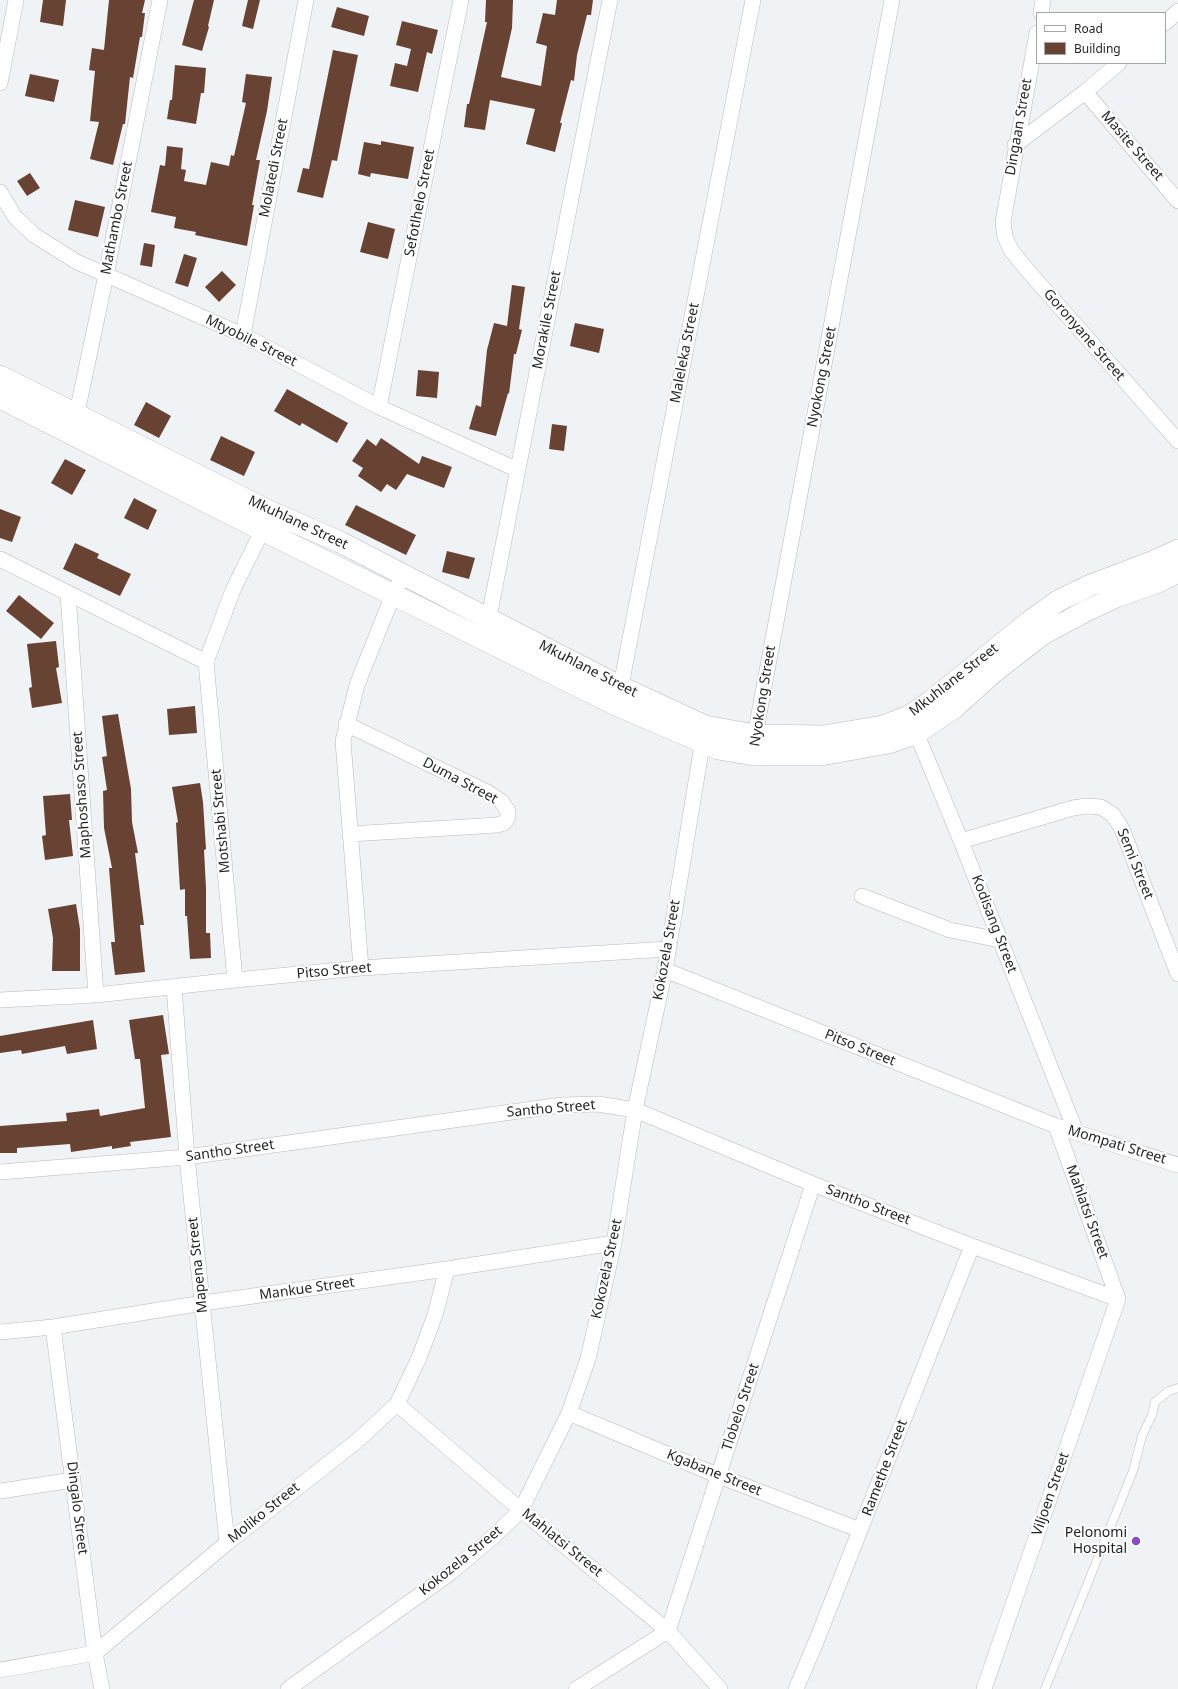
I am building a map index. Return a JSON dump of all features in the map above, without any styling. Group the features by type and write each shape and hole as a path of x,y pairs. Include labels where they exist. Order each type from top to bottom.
{"street":[{"path":"0,83 16,0"},
{"name":"Mathambo Street","path":"73,435 160,0"},
{"name":"Molatedi Street","path":"243,335 306,0"},
{"name":"Sefotlhelo Street","path":"379,407 461,0"},
{"name":"Morakile Street","path":"484,640 610,0"},
{"name":"Maleleka Street","path":"619,696 753,0"},
{"name":"Nyokong Street","path":"755,745 892,0"},
{"path":"1041,12 1043,0"},
{"path":"1166,22 1178,12"},
{"name":"Dingaan Street","path":"1002,222 1015,145 1036,38"},
{"path":"1015,145 1085,92 1118,64"},
{"name":"Masite Street","path":"1085,92 1178,201"},
{"name":"Mtyobile Street","path":"0,192 15,217 34,235 77,262 243,335 379,407 518,470"},
{"name":"Goronyane Street","path":"1002,222 1005,238 1012,250 1178,441"},
{"name":"Mkuhlane Street","path":"0,376 77,413 267,521 393,595 484,640 619,696 704,734 755,745 824,736 883,726 913,725 954,708 994,672 1043,634 1116,597 1158,582 1178,572"},
{"name":"Mkuhlane Street","path":"0,398 73,435 267,521 340,542 488,619 619,696"},
{"name":"Motshabi Street","path":"235,980 206,662 233,590 267,521"},
{"name":"Mkuhlane Street","path":"913,725 930,702 1018,630 1058,601 1090,585 1154,561 1178,550"},
{"path":"0,559 206,662"},
{"path":"361,968 343,741 346,724 357,685 393,595 403,575"},
{"name":"Maphoshaso Street","path":"68,594 96,995"},
{"name":"Duma Street","path":"346,724 487,792 501,801 508,811 508,817 504,823 497,825 350,834"},
{"name":"Kodisang Street","path":"913,725 961,841 1076,1132"},
{"name":"Kokozela Street","path":"288,1689 449,1574 493,1537 521,1510 569,1412 588,1358 614,1243 635,1110 665,970 704,734"},
{"name":"Semi Street","path":"961,841 1073,808 1087,806 1101,807 1113,815 1122,828 1178,974"},
{"path":"862,896 950,930 1000,940"},
{"name":"Pitso Street","path":"0,1000 96,995 361,968 668,949"},
{"name":"Pitso Street","path":"665,970 1056,1126"},
{"name":"Mapena Street","path":"174,987 186,1158 203,1303 227,1543"},
{"name":"Santho Street","path":"0,1172 186,1158 562,1105 598,1104 635,1110 813,1184 972,1246 1118,1298"},
{"name":"Mompati Street","path":"1056,1126 1178,1165"},
{"name":"Mahlatsi Street","path":"1056,1126 1118,1298"},
{"name":"Tlobelo Street","path":"668,1631 813,1184"},
{"name":"Mankue Street","path":"0,1332 54,1327 203,1303 447,1270 614,1243"},
{"name":"Ramethe Street","path":"796,1689 816,1642 972,1246"},
{"name":"Moliko Street","path":"0,1670 95,1652 227,1543 357,1441 397,1404 422,1351 435,1316 447,1270"},
{"name":"Viljoen Street","path":"984,1689 1118,1298"},
{"name":"Dingalo Street","path":"54,1327 95,1652 102,1689"},
{"name":"Mahlatsi Street","path":"397,1404 521,1510 668,1631 720,1689"},
{"name":"Kgabane Street","path":"569,1412 719,1476 860,1530"},
{"path":"0,1491 73,1480"},
{"path":"576,1689 668,1631"}],"lane":[{"path":"1045,1689 1133,1471 1142,1436 1152,1415 1155,1402 1169,1391 1178,1388"}],"building":[{"path":"43,0 66,0 63,26 40,22"},
{"path":"109,0 145,0 142,13 145,13 142,37 140,37 133,78 130,77 125,124 123,124 113,165 90,159 99,122 90,121 95,71 89,70 92,48 104,50"},
{"path":"194,0 214,0 209,27 202,51 182,45"},
{"path":"248,0 260,0 253,29 242,26"},
{"path":"486,0 513,0 512,28 501,77 541,86 547,46 536,43 543,13 555,15 557,0 593,0 591,15 587,15 577,55 574,81 571,80 560,123 562,123 555,152 526,144 535,109 490,100 485,130 464,127 467,104 469,104 487,22 485,22"},
{"path":"337,7 369,16 364,36 331,27"},
{"path":"402,21 438,30 432,54 427,52 418,92 390,86 395,63 407,66 411,49 396,45"},
{"path":"333,50 358,55 337,161 332,160 323,198 297,192 303,168 309,169"},
{"path":"175,65 206,68 204,93 201,93 196,124 167,119 170,100 172,100"},
{"path":"30,74 59,80 54,102 25,96"},
{"path":"246,74 272,77 267,111 256,160 260,160 247,246 195,235 196,232 174,228 176,217 151,212 160,165 165,166 167,146 183,148 181,169 186,170 184,181 206,185 211,162 229,166 231,155 234,156 246,103 242,102"},
{"path":"381,141 414,147 408,179 371,173 370,177 358,174 364,142 381,145"},
{"path":"30,173 40,188 27,196 17,181"},
{"path":"75,200 105,207 98,237 68,230"},
{"path":"368,222 395,229 388,259 360,252"},
{"path":"144,243 155,245 152,267 140,265"},
{"path":"184,254 197,258 188,287 175,283"},
{"path":"222,271 236,285 219,302 205,287"},
{"path":"512,285 525,287 519,329 522,330 516,354 514,354 509,394 508,393 496,436 469,429 476,405 481,407 487,350 494,323 507,326"},
{"path":"575,323 604,329 599,353 570,346"},
{"path":"418,370 439,372 437,398 416,396"},
{"path":"287,389 348,423 337,443 302,423 300,426 274,411"},
{"path":"146,402 171,416 159,438 134,425"},
{"path":"552,424 567,426 564,451 549,449"},
{"path":"221,436 255,452 244,476 210,460"},
{"path":"381,438 419,464 422,456 452,467 444,488 407,474 396,490 387,484 381,492 358,476 363,468 352,461 367,439 376,446"},
{"path":"65,459 86,470 72,495 51,483"},
{"path":"134,498 157,510 148,530 124,518"},
{"path":"356,505 416,535 406,555 345,525"},
{"path":"0,509 21,517 12,542 0,538"},
{"path":"75,543 99,554 97,558 131,574 120,596 63,569"},
{"path":"447,551 475,558 469,579 442,572"},
{"path":"19,595 54,623 41,639 6,611"},
{"path":"56,641 59,667 56,668 62,703 32,708 29,688 32,687 27,644"},
{"path":"195,706 197,733 169,735 167,709"},
{"path":"118,714 131,789 132,822 138,853 135,853 144,925 140,925 145,972 115,975 111,942 115,942 109,868 112,868 104,828 103,791 107,790 102,757 107,756 102,716"},
{"path":"200,783 203,802 206,849 204,850 206,933 210,933 211,958 190,959 187,916 185,916 185,889 180,890 176,823 178,822 172,787"},
{"path":"70,794 72,820 69,820 73,856 45,860 42,836 46,835 43,796"},
{"path":"76,904 80,929 80,971 52,971 53,938 48,909"},
{"path":"163,1015 169,1054 161,1055 171,1137 130,1142 131,1146 112,1149 112,1146 71,1152 70,1144 17,1148 17,1153 0,1153 0,1126 67,1121 66,1113 99,1109 100,1116 145,1108 140,1059 135,1059 129,1020"},
{"path":"93,1020 97,1049 67,1054 65,1046 22,1054 21,1050 0,1053 0,1036"}],"place":[{"name":"Pelonomi Hospital","path":"1136,1541"}]}
